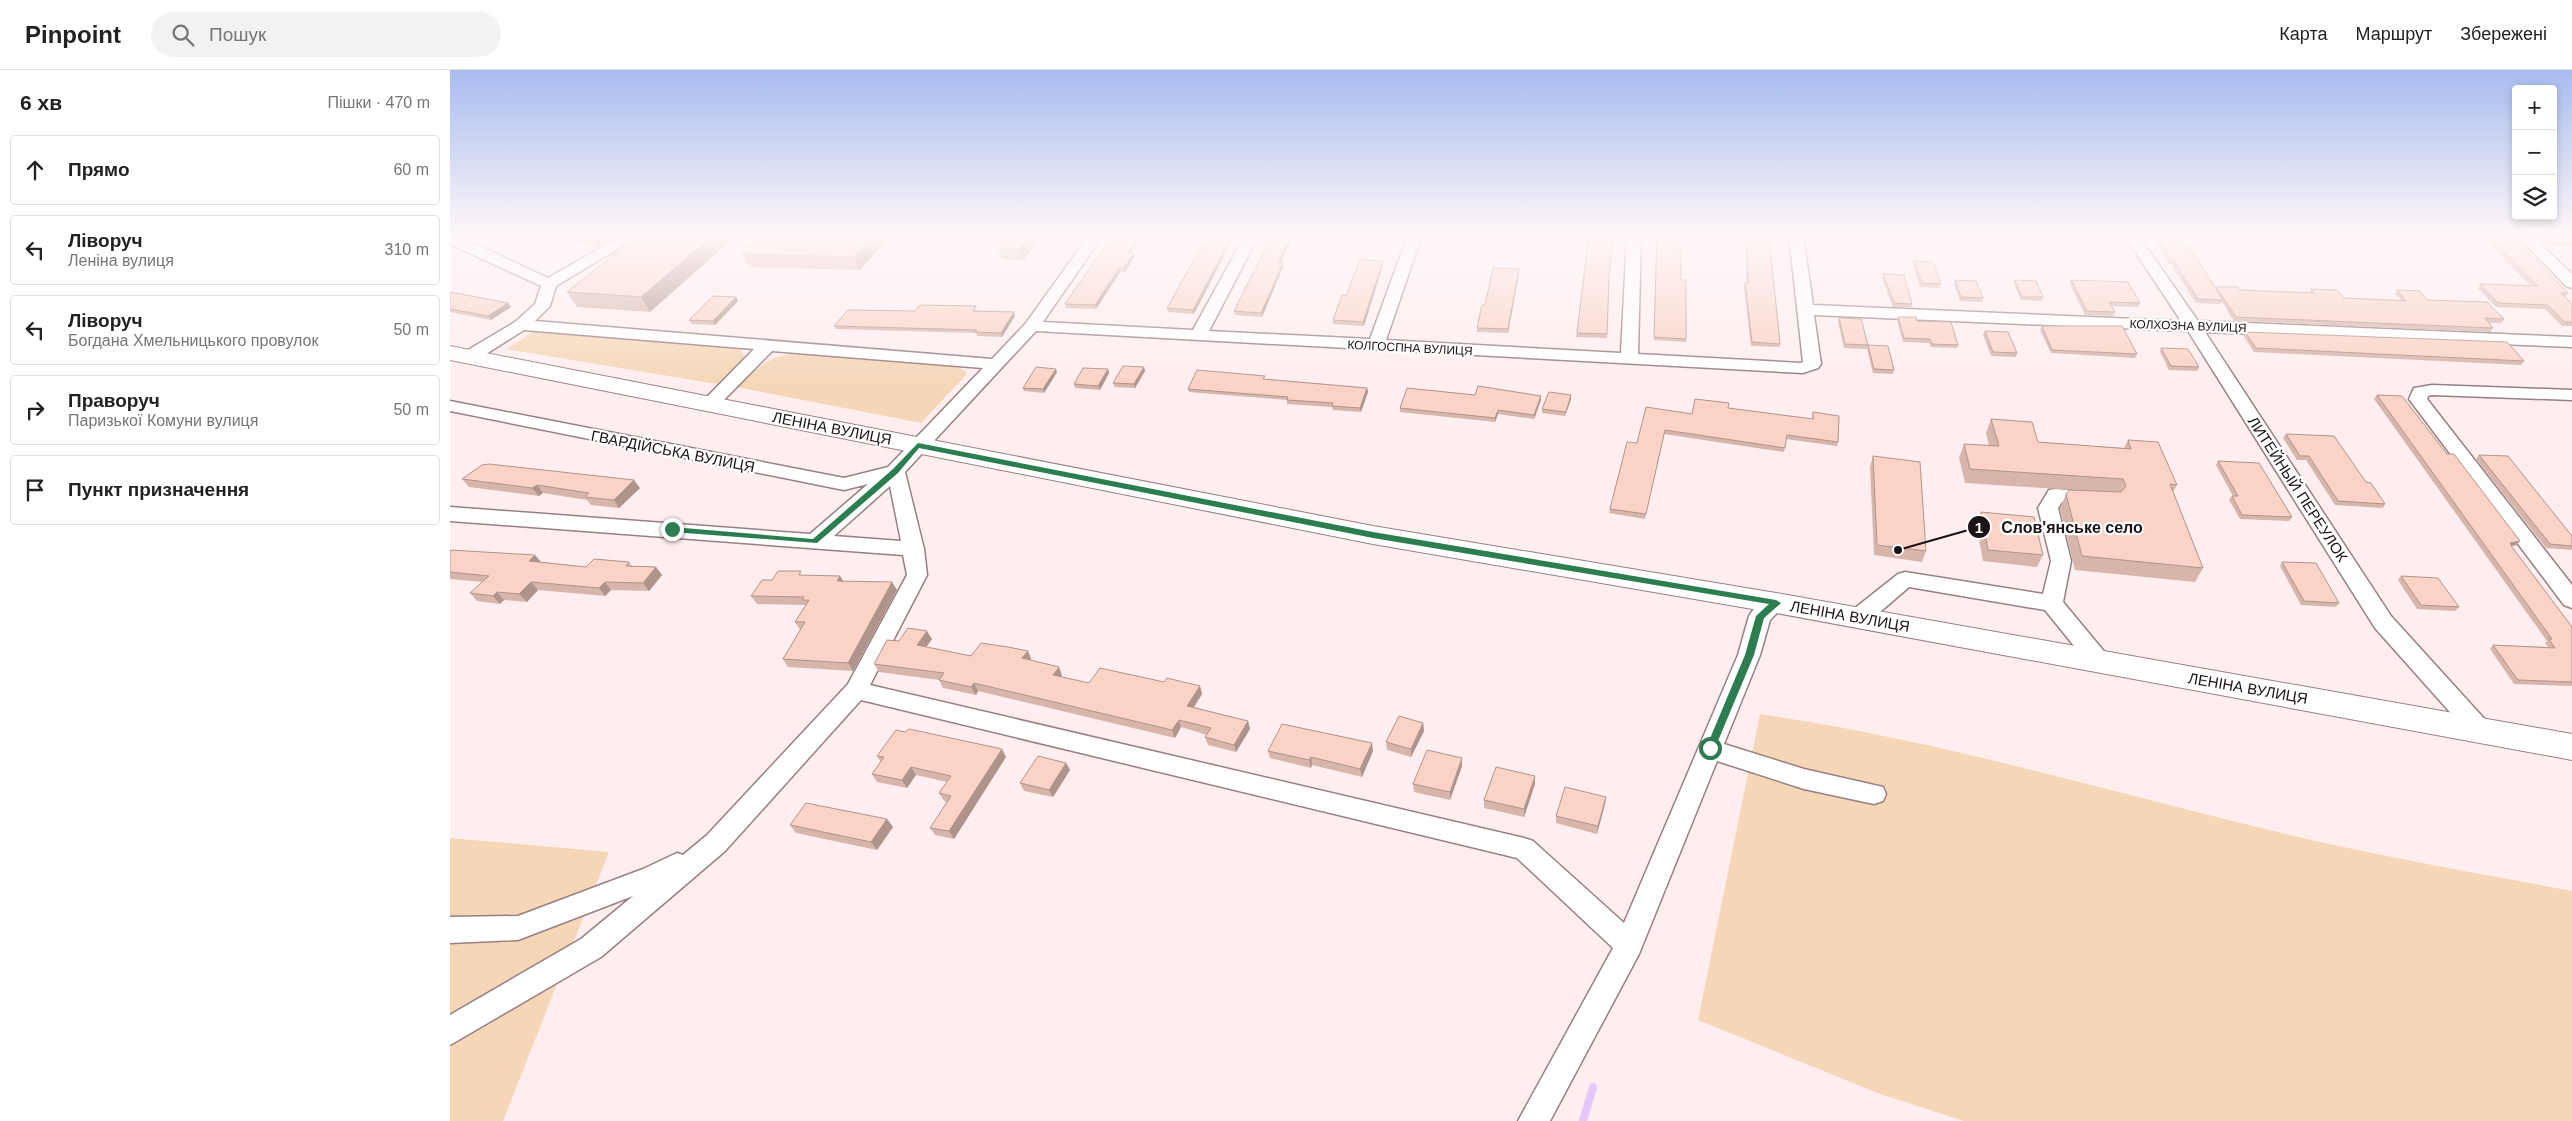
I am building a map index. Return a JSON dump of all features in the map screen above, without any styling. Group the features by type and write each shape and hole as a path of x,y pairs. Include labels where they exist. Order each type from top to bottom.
{"main road":[{"name":"ЛЕНІНА ВУЛИЦЯ","path":"460,355 1373,535 1776,603 2572,747"}],"street":[{"path":"460,355 521,325 542,306 549,284"},
{"path":"814,542 895,471 1032,326 1062,284"},
{"path":"1198,336 1226,284"},
{"path":"1376,346 1398,284"},
{"path":"1629,360 1632,284"},
{"path":"1802,284 1805,310"},
{"name":"ЛИТЕЙНЫЙ ПЕРЕУЛОК","path":"2164,284 2383,622 2481,730"},
{"name":"КОЛГОСПНА ВУЛИЦЯ","path":"1032,326 1789,369 1803,368 1812,364 1805,310"},
{"name":"КОЛХОЗНА ВУЛИЦЯ","path":"1805,310 2572,342"},
{"path":"521,325 996,364"},
{"path":"710,404 767,346"},
{"path":"2572,396 2432,390 2420,392 2418,399 2572,600"},
{"name":"ГВАРДІЙСЬКА ВУЛИЦЯ","path":"450,406 844,484 895,471"},
{"path":"450,1031 592,948 716,843 856,690 917,575 914,550 895,471"},
{"path":"2052,603 2061,561 2048,508 2056,495 2107,499"},
{"path":"450,514 914,550"},
{"path":"1858,618 1905,579 2052,603 2099,661"},
{"path":"1533,1121 1630,945 1749,655 1760,616 1776,603"},
{"path":"856,690 1034,734 1524,849 1630,945"},
{"path":"1710,748 1804,779 1874,794"},
{"path":"450,930 518,928 652,877 716,843"}],"shaded area":[{"path":"535,330 739,347 745,357 717,384 507,349"},
{"path":"799,353 954,366 966,371 966,375 921,423 737,387 765,363 788,354"},
{"path":"1760,714 1905,740 1976,756 2334,845 2572,891 2572,1121 1964,1121 1880,1094 1698,1020"},
{"path":"450,838 609,852 503,1121 450,1121"}],"building":[{"path":"577,284 656,284 641,297 567,292"},
{"path":"1079,284 1109,284 1095,305 1065,304"},
{"path":"1180,284 1206,284 1193,310 1167,308"},
{"path":"1247,284 1274,284 1261,313 1234,311"},
{"path":"1351,284 1375,284 1363,322 1333,320 1342,295 1346,296"},
{"path":"1490,284 1516,284 1508,329 1477,328 1482,305 1485,305"},
{"path":"1583,284 1609,284 1607,334 1577,333"},
{"path":"1656,284 1686,284 1686,339 1654,337"},
{"path":"1745,284 1774,284 1780,344 1752,342"},
{"path":"1887,284 1906,284 1912,304 1894,303"},
{"path":"1956,284 1977,284 1983,298 1961,297"},
{"path":"2017,284 2037,284 2043,297 2022,297"},
{"path":"2073,284 2129,284 2140,303 2109,302 2115,312 2087,311"},
{"path":"2188,284 2213,284 2223,300 2198,299"},
{"path":"2480,284 2481,284 2538,286 2536,284 2559,284 2568,293 2561,293 2572,304 2572,322 2565,322 2547,305 2498,303"},
{"path":"2216,287 2238,287 2239,290 2314,293 2311,289 2337,290 2344,298 2406,301 2397,290 2420,291 2427,300 2487,302 2504,319 2485,318 2493,328 2236,317"},
{"path":"450,292 508,303 488,316 450,309"},
{"path":"713,296 736,297 713,321 689,320"},
{"path":"920,305 976,306 973,311 1014,312 1001,333 975,332 977,330 834,326 848,310 915,311"},
{"path":"1898,317 1916,317 1917,321 1951,322 1958,345 1932,344 1930,339 1904,338"},
{"path":"1839,318 1861,319 1868,345 1845,344"},
{"path":"2042,326 2122,326 2137,354 2052,350"},
{"path":"1985,331 2008,332 2017,353 1993,352"},
{"path":"2245,332 2507,342 2524,361 2256,348"},
{"path":"1868,345 1888,346 1894,370 1874,369"},
{"path":"2161,348 2188,349 2199,367 2171,366"},
{"path":"1123,366 1144,367 1134,384 1113,383"},
{"path":"1036,367 1056,369 1043,389 1023,388"},
{"path":"1083,368 1108,369 1098,386 1074,384"},
{"path":"1197,370 1265,376 1263,379 1367,388 1360,408 1332,406 1333,403 1287,400 1288,397 1188,389"},
{"path":"1478,386 1541,396 1534,415 1498,410 1495,418 1400,408 1407,388 1475,395"},
{"path":"1549,392 1571,395 1566,412 1542,409"},
{"path":"2377,395 2402,396 2447,454 2454,454 2520,541 2510,543 2572,627 2572,682 2518,680 2493,645 2555,648 2549,639 2552,639"},
{"path":"1695,399 1729,403 1728,408 1813,419 1813,412 1839,416 1838,442 1787,435 1785,448 1665,430 1646,514 1610,509 1627,442 1637,443 1646,407 1692,414"},
{"path":"1991,419 2032,422 2038,442 2131,449 2128,440 2158,442 2177,485 2170,484 2203,568 2082,556 2066,494 2069,490 2121,492 2126,486 2123,479 1970,469 1964,444 1999,446"},
{"path":"2286,434 2334,436 2366,482 2371,483 2385,504 2338,501 2309,456 2300,456"},
{"path":"2479,455 2508,456 2572,536 2572,546 2550,544"},
{"path":"1873,456 1920,462 1926,551 1877,545"},
{"path":"2218,461 2259,463 2292,517 2242,515 2232,496 2238,496"},
{"path":"489,464 634,480 614,500 585,497 589,493 537,485 532,488 462,479 482,465"},
{"path":"1981,512 2034,517 2043,555 1988,550"},
{"path":"450,550 535,555 529,561 586,567 594,559 629,562 626,566 656,567 643,583 605,582 599,588 531,582 519,594 497,592 493,596 470,593 489,576 450,572"},
{"path":"2282,562 2316,563 2339,603 2304,601"},
{"path":"778,571 801,571 799,575 840,576 837,581 892,582 848,663 783,659 805,622 795,622 809,600 802,600 804,597 751,596 762,580 772,580"},
{"path":"2401,576 2438,578 2459,607 2421,605"},
{"path":"908,628 927,631 917,645 971,656 981,643 1028,651 1022,658 1059,667 1053,675 1089,683 1100,668 1164,682 1167,678 1200,686 1187,706 1248,721 1234,745 1205,737 1211,728 1179,720 1172,730 974,683 971,687 939,680 944,673 874,664 887,640 899,641"},
{"path":"1399,716 1423,723 1411,749 1386,742"},
{"path":"1282,724 1372,743 1360,769 1311,757 1309,760 1268,751"},
{"path":"909,729 1002,749 949,831 930,828 951,796 939,793 951,776 911,767 902,780 872,774 884,757 877,756 896,730 905,732"},
{"path":"1427,750 1462,758 1450,792 1413,784"},
{"path":"1038,756 1066,763 1049,790 1020,783"},
{"path":"1496,767 1535,776 1524,809 1484,800"},
{"path":"1565,787 1606,797 1598,826 1556,816"},
{"path":"806,803 887,819 871,842 790,825"}],"waterway":[{"path":"1583,1121 1593,1087"}],"place":[{"name":"Слов'янське село","path":"1898,550"}],"route":[{"path":"672,529 814,542 895,471 918,445 1373,535 1776,603 1760,616 1749,655 1710,748"}]}
